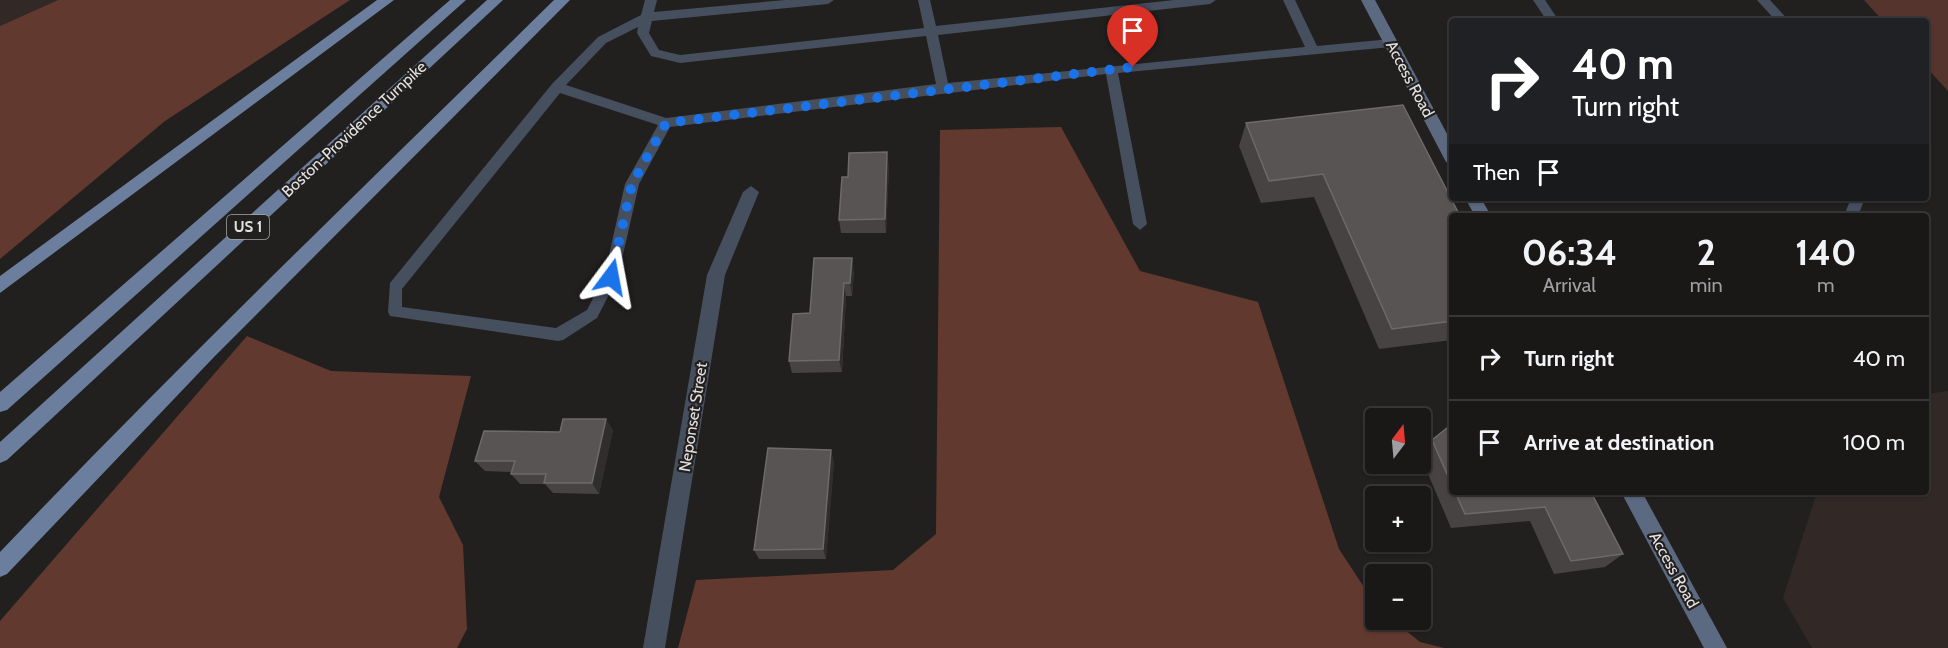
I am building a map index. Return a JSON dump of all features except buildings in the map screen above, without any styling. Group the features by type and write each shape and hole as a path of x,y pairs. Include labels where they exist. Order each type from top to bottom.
{"main road":[{"path":"0,286 387,0"},
{"name":"Boston-Providence Turnpike","path":"0,404 459,0"},
{"name":"Boston-Providence Turnpike","path":"0,454 496,0"},
{"path":"0,567 66,496 225,335 563,0"}],"street":[{"name":"Access Road","path":"1368,0 1449,152"},
{"name":"Neponset Street","path":"654,648 717,275 751,192"},
{"name":"Access Road","path":"1633,495 1716,648"}],"lane":[{"path":"651,0 644,33 656,53 680,59 1210,0"},
{"path":"666,123 632,184 611,277 592,314 558,336 395,312 395,287 557,87 602,40 647,17 828,0"},
{"path":"924,0 943,88"},
{"path":"1289,0 1313,50"},
{"path":"1539,0 1551,18"},
{"path":"1763,0 1780,18"},
{"path":"557,87 666,123 1111,69 1391,43"},
{"path":"1111,69 1140,224"}],"shaded area":[{"path":"0,0 58,0 0,26"},
{"path":"58,0 350,0 165,121 0,259 0,26"},
{"path":"1864,0 1948,0 1948,91 1929,70 1929,18 1880,18"},
{"path":"1061,127 1140,271 1258,302 1339,549 1365,589 1365,630 1405,630 1420,642 1444,648 678,648 696,580 893,570 936,534 940,130"},
{"path":"247,336 331,371 471,376 439,497 463,545 467,629 457,648 0,648 0,621"},
{"path":"1948,391 1948,648 1812,648 1783,598 1816,495 1929,495 1929,394"}],"route":[{"path":"611,277 632,184 666,123 1133,67"}]}
